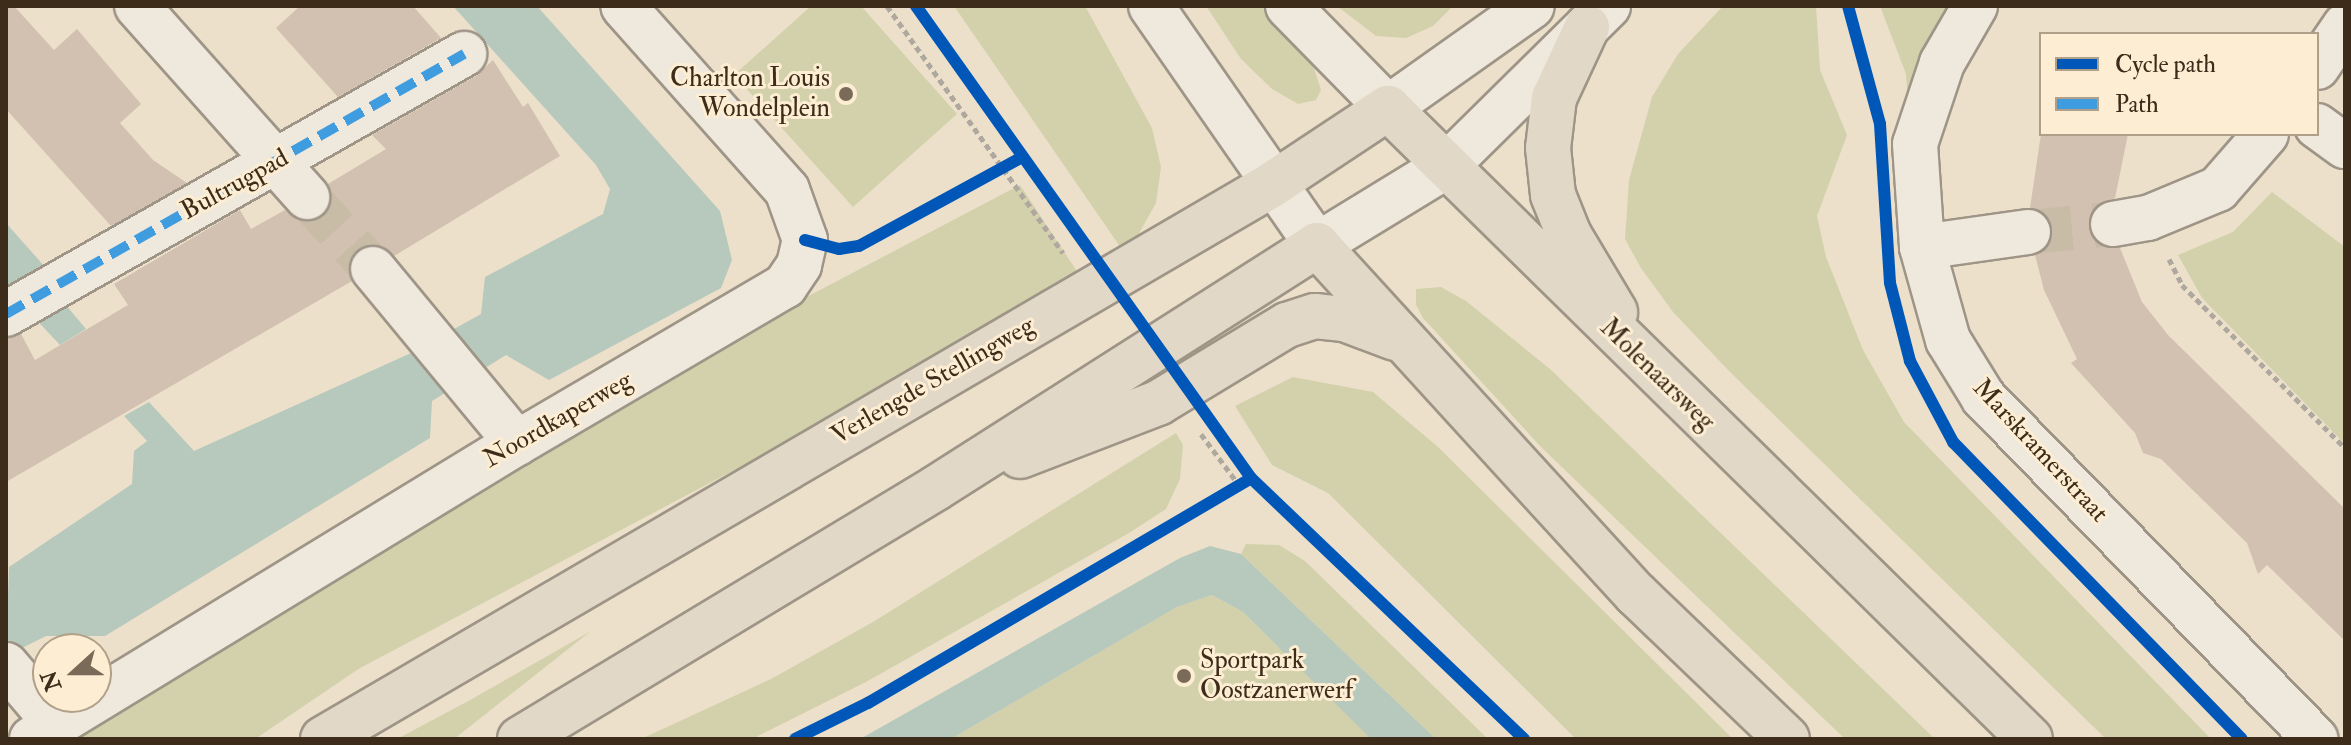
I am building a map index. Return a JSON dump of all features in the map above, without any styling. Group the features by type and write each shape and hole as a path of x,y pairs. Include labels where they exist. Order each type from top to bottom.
{"main road":[{"path":"1597,17 1554,98 1548,148 1553,195 1569,235 1644,362"},
{"name":"Verlengde Stellingweg","path":"323,739 1273,184 1388,108"},
{"name":"Molenaarsweg","path":"1388,108 2030,739"},
{"path":"520,739 936,488 1317,245 1398,339 1636,594 1787,739"},
{"path":"936,488 1158,403 1287,325 1315,316 1344,319 1398,339"}],"street":[{"path":"137,6 307,197"},
{"name":"Noordkaperweg","path":"45,732 517,443 767,301 799,265 805,240 787,190 623,6"},
{"path":"1151,6 1317,245 1445,167 1597,17"},
{"name":"Molenaarsweg","path":"1288,6 1388,108"},
{"name":"Verlengde Stellingweg","path":"1388,108 1532,6"},
{"name":"Marskramerstraat","path":"1975,6 1942,63 1915,144 1922,247 1948,340 1983,397 2316,739"},
{"path":"2319,64 2345,26"},
{"name":"Bultrugpad","path":"11,312 464,54"},
{"path":"2319,127 2345,146"},
{"path":"2131,221 2218,189 2264,136"},
{"path":"1922,247 2028,232"},
{"path":"373,269 517,443"},
{"path":"6,665 45,732"}],"path":[{"path":"887,6 1007,165 1068,260"},
{"path":"989,175 1007,165"},
{"path":"2131,221 2182,285 2345,448"},
{"path":"1210,421 1251,478 1225,493"},
{"path":"1197,428 1239,485"}],"green space":[{"name":"Charlton Louis Wondelplein","path":"811,6 861,6 957,114 853,207 734,75"},
{"path":"954,6 1085,6 1152,128 1161,167 1156,203 1137,237 1121,248"},
{"path":"1206,6 1272,6 1313,65 1321,90 1316,100 1298,104 1272,89 1241,59"},
{"path":"1337,6 1453,6 1433,26 1406,38 1376,36"},
{"path":"1723,6 1816,6 1820,70 1847,135 1817,216 1826,257 1863,350 1904,422 2211,739 2106,739 1730,372 1673,312 1641,268 1625,239 1629,180 1652,97 1678,54"},
{"path":"1880,6 1946,6 1908,104 1906,74"},
{"path":"1020,185 1080,276 1001,329 360,668 255,739 71,739 778,312"},
{"path":"2272,192 2345,247 2345,444 2202,298 2178,255 2233,232"},
{"path":"1441,287 1466,301 1550,369 1935,739 1845,739 1541,447 1423,318 1416,305 1416,289"},
{"path":"1293,377 1373,392 1438,447 1733,739 1576,739 1328,493 1272,465 1235,406"},
{"path":"1176,433 1183,445 1180,479 1166,509 1129,533 866,682 752,739 641,739 771,679 873,622"},
{"path":"1246,544 1279,545 1305,561 1488,739 1436,739 1241,554"},
{"name":"Sportpark Oostzanerwerf","path":"1212,595 1243,612 1372,739 951,739 1177,607"},
{"path":"591,631 454,739 397,739 472,699"}],"shaded area":[{"path":"453,6 537,6 720,211 732,260 721,288 549,380 506,355 432,401 430,438 110,633 32,633 32,643 6,656 9,567 132,484 134,451 147,441 124,416 149,402 194,451 411,353 481,314 485,277 603,214 610,189 596,165"},
{"path":"6,223 45,267 39,273 86,329 60,345 13,295 6,300"},
{"path":"1210,546 1241,554 1436,739 1371,739 1243,612 1212,595 1177,607 951,739 860,739 1180,558"}],"building":[{"path":"6,6 14,6 54,50 77,29 141,104 120,123 153,160 187,183 111,226 6,109"},
{"path":"300,6 413,6 441,38 338,97 276,28"},
{"path":"493,60 523,107 528,103 560,156 394,256 381,245 358,249 349,261 352,281 6,482 6,339 21,334 35,360 128,305 114,284 240,210 251,229 285,210 300,221 323,216 331,204 328,184 386,149 372,135 476,76"},
{"path":"2041,136 2128,136 2115,198 2096,205 2089,229 2104,247 2120,248 2142,302 2168,335 2345,509 2345,641 2267,565 2258,574 2247,543 2161,459 2143,453 2135,433 2071,363 2077,359 2044,290 2035,255 2051,242 2053,229 2047,216 2030,208"}],"tunnel":[{"path":"307,197 373,269"},
{"path":"2028,232 2113,224"}],"marked path":[{"path":"6,314 464,54"}],"cycle path":[{"path":"916,6 1251,478 1524,739"},
{"path":"1848,6 1880,124 1890,283 1910,361 1953,442 2242,739"},
{"path":"805,240 839,249 859,246 1022,157"},
{"path":"795,739 868,703 1251,478"}],"place":[{"name":"Charlton Louis Wondelplein","path":"846,94"},
{"name":"Sportpark Oostzanerwerf","path":"1184,676"}]}
